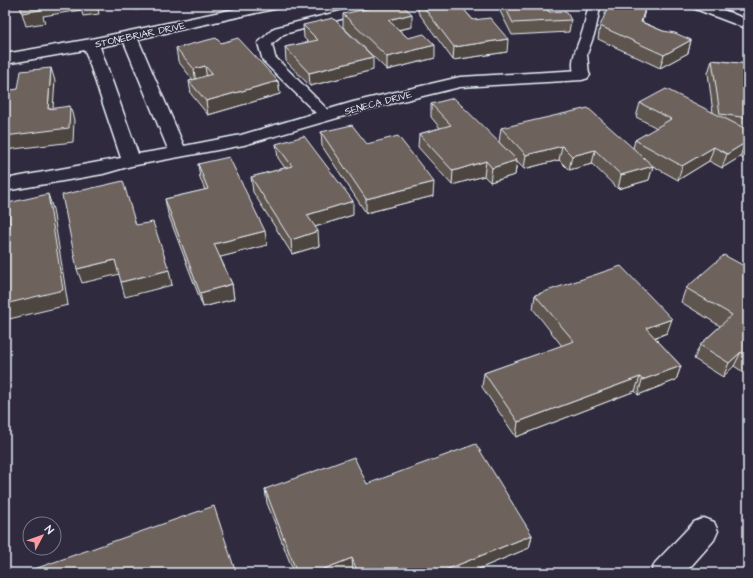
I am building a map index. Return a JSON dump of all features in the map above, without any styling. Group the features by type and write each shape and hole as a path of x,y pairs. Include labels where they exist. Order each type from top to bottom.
{"street":[{"name":"STONEBRIAR DRIVE","path":"5,59 91,44 274,5"},
{"path":"698,5 748,25"},
{"path":"129,36 178,152"},
{"path":"91,44 131,161"},
{"name":"SENECA DRIVE","path":"5,185 103,168 131,161 244,140 410,93 460,82 582,75"},
{"path":"666,573 704,531"}],"lane":[{"path":"327,116 268,58 265,43 280,31 342,13 379,5"},
{"path":"582,75 580,54 589,32 594,8 593,5"}],"building":[{"path":"20,5 40,5 41,10 22,13"},
{"path":"384,5 402,5 412,14 388,20 408,38 424,34 435,45 387,57 343,14"},
{"path":"422,5 460,5 473,20 490,18 508,39 454,47"},
{"path":"504,5 545,5 549,12 566,11 571,20 513,23"},
{"path":"621,5 646,5 641,22 691,40 664,55 600,26 608,7 619,9"},
{"path":"333,18 373,57 309,73 285,47 318,40 303,25"},
{"path":"216,38 221,43 238,38 278,81 206,101 189,81 212,74 205,66 194,69 176,48"},
{"path":"712,60 748,64 748,118 720,114"},
{"path":"51,68 48,109 70,106 69,128 5,136 5,91 18,89 21,71"},
{"path":"666,89 748,130 748,144 745,143 727,154 714,147 682,166 635,140 671,119 640,103"},
{"path":"454,98 517,160 492,168 486,161 453,171 419,134 451,125 431,104"},
{"path":"588,108 653,166 621,175 595,150 572,156 562,146 526,155 501,128"},
{"path":"352,125 367,144 398,136 434,182 366,199 321,132"},
{"path":"304,136 353,201 307,215 318,231 291,240 251,177 292,166 276,144"},
{"path":"229,157 265,231 214,244 232,284 200,293 165,199 208,189 198,164"},
{"path":"123,181 136,225 153,222 169,270 121,282 115,260 77,269 62,195"},
{"path":"48,194 63,290 5,304 5,228 10,227 8,203"},
{"path":"724,255 748,268 748,356 741,352 729,363 700,345 732,315 686,288"},
{"path":"621,266 672,319 646,328 681,366 642,380 640,377 518,422 484,373 574,341 535,295"},
{"path":"476,444 532,535 438,573 358,573 352,558 314,573 297,573 265,489 354,457 367,484"},
{"path":"214,506 236,573 23,573"}]}
